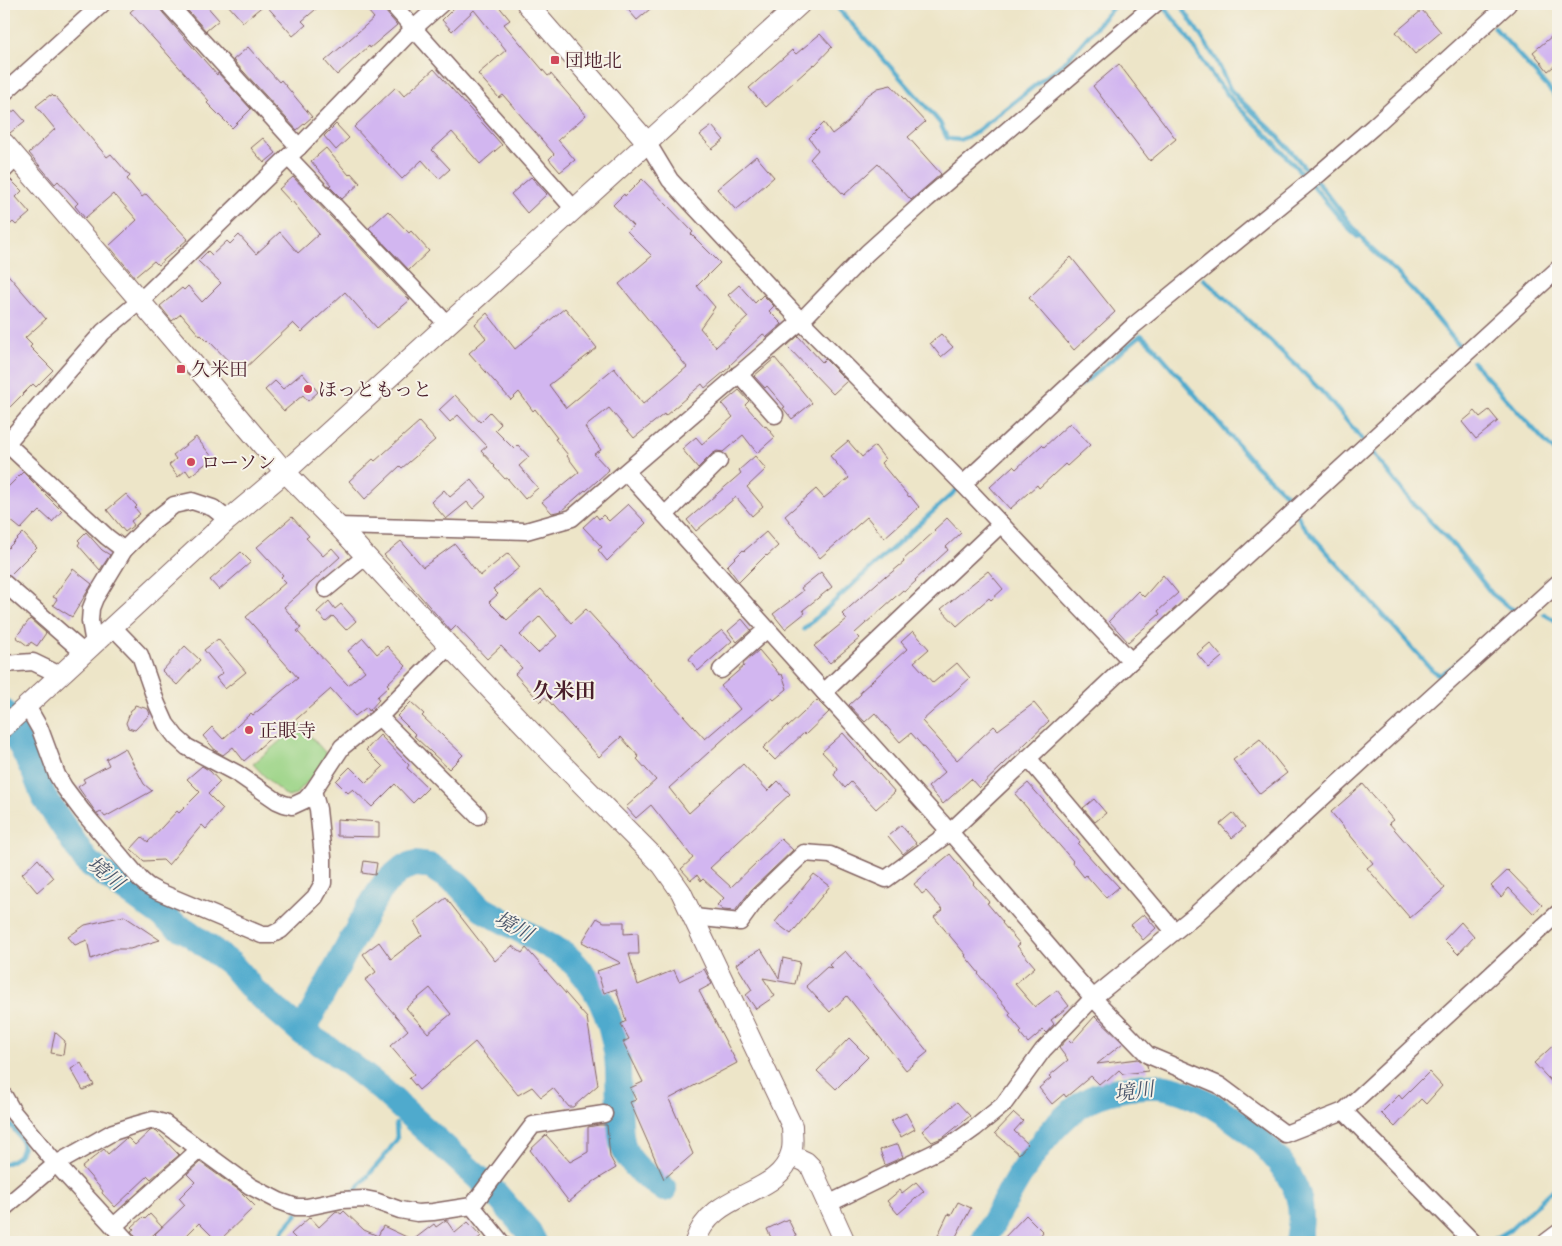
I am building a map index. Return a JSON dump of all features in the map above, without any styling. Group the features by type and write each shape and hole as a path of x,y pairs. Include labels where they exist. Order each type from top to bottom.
{"street":[{"path":"4,93 102,4"},
{"path":"392,4 574,209"},
{"path":"124,550 107,537 5,442 103,332 140,301 294,152 414,28 441,4"},
{"path":"527,4 646,142 670,180 801,321 963,484 1131,661"},
{"path":"338,526 526,531 572,518 801,321 867,253 920,205 1155,4"},
{"path":"963,484 1133,326 1319,174 1508,4"},
{"path":"170,6 294,152 447,324"},
{"path":"4,727 228,520 285,472 574,209 791,7"},
{"path":"8,157 140,301 285,472 338,526 448,646 662,865 681,892 792,1126 793,1141 791,1155 778,1176 728,1203 703,1224 696,1239"},
{"path":"694,918 740,922 758,898 804,853 830,855 886,879 950,832 1131,661 1558,269"},
{"path":"739,374 775,415"},
{"path":"665,515 719,461"},
{"path":"626,472 950,832 1093,998 1148,1054 1219,1085 1285,1134 1344,1112 1558,912"},
{"path":"89,649 93,604 124,550 152,522 174,506 192,501 213,508 228,520"},
{"path":"824,692 1001,524"},
{"path":"326,589 366,556"},
{"path":"4,583 89,649"},
{"path":"828,1204 954,1143 975,1128 1002,1105 1043,1050 1093,998 1195,915 1558,583"},
{"path":"113,627 140,655 157,704 166,724 176,738 186,747 238,774 284,804 292,806 305,800 313,791 342,747 379,717 448,646"},
{"path":"721,670 767,629"},
{"path":"4,664 32,662 60,675"},
{"path":"24,708 40,729 57,775 64,787 141,880 148,886 262,935 271,935 281,930 315,897 323,883 323,857 318,809 313,791"},
{"path":"379,717 478,816"},
{"path":"1028,758 1174,931"},
{"path":"4,1096 13,1112 56,1164 128,1242"},
{"path":"1344,1112 1473,1242"},
{"path":"4,1208 56,1164 113,1132 154,1120 164,1123 250,1186 279,1201 307,1207 341,1200 365,1199 400,1210 417,1213 433,1212 474,1203 533,1125 604,1114"},
{"path":"114,1226 200,1149"},
{"path":"791,1155 806,1162 811,1167 846,1242"},
{"path":"474,1203 501,1242"},
{"path":"1546,1242 1558,1233"}],"green space":[{"path":"300,724 330,758 295,795 288,797 273,785 253,764"}],"building":[{"path":"139,4 160,4 160,9 163,13 217,75 218,73 251,109 232,128 207,103 209,101 130,12"},
{"path":"182,4 205,4 219,20 206,31"},
{"path":"227,4 265,4 243,22"},
{"path":"265,4 322,4 302,21 306,25 293,36"},
{"path":"362,4 379,4 397,25 370,48 369,46 337,75 325,61 374,18"},
{"path":"458,4 497,4 510,20 504,24 548,76 551,74 586,115 558,140 575,160 560,172 549,159 554,154 503,95 499,98 478,74 506,50 474,10 452,31 442,20"},
{"path":"623,4 656,4 637,20"},
{"path":"1422,10 1441,32 1415,54 1396,32"},
{"path":"1558,31 1558,63 1548,71 1533,52"},
{"path":"820,34 832,47 815,65 766,107 749,88 792,50 796,54"},
{"path":"248,47 279,82 281,80 312,117 297,130 233,60"},
{"path":"1119,64 1176,139 1150,161 1093,86"},
{"path":"434,69 502,145 480,164 452,132 432,150 450,169 439,179 422,160 402,179 354,127 396,87 404,96"},
{"path":"891,85 925,122 908,137 941,174 911,200 878,164 844,195 810,159 818,150 809,138 824,123 832,134 848,122 865,97 878,88"},
{"path":"50,95 55,96 107,157 111,154 130,176 127,179 142,197 146,194 188,239 158,265 154,261 135,277 109,246 137,220 116,196 113,194 85,218 75,206 78,203 58,181 55,184 29,153 55,129 36,106"},
{"path":"15,110 25,121 10,133 4,131 4,119"},
{"path":"336,124 349,138 336,150 324,136"},
{"path":"712,126 724,140 712,149 700,135"},
{"path":"263,138 276,153 264,163 251,148"},
{"path":"326,148 349,175 351,173 360,183 342,199 329,186 331,185 311,161"},
{"path":"756,156 774,177 736,210 717,189"},
{"path":"293,177 410,300 377,328 345,292 302,332 293,323 240,373 208,340 200,336 181,314 172,321 160,306 182,288 184,290 188,286 202,302 221,283 198,261 208,251 212,255 227,241 230,244 239,235 256,254 280,232 298,253 319,234 292,201 279,189"},
{"path":"531,177 547,194 527,213 511,194"},
{"path":"10,179 22,191 16,197 30,213 16,225 13,222 4,230 4,183"},
{"path":"642,179 693,232 691,234 720,263 697,286 715,307 700,328 716,347 748,317 728,295 739,285 755,303 763,295 774,306 769,311 782,324 767,337 763,334 731,366 705,388 702,384 665,416 664,414 634,438 609,408 585,427 601,450 594,454 609,470 561,511 552,513 542,502 579,472 535,409 533,411 519,392 511,400 469,353 486,338 475,324 487,313 515,349 565,308 597,348 549,385 566,408 614,368 643,404 687,367 619,284 652,256 627,231 633,226 613,205"},
{"path":"388,211 409,233 411,231 429,251 409,270 369,228"},
{"path":"1071,257 1115,312 1074,350 1029,298"},
{"path":"4,270 46,319 25,338 32,345 30,347 53,370 36,387 33,384 4,413"},
{"path":"941,334 953,347 941,357 930,343"},
{"path":"798,336 822,362 825,359 847,381 833,394 787,346"},
{"path":"775,358 812,403 792,419 783,408 785,407 767,386 765,388 754,376"},
{"path":"302,373 318,392 308,401 303,395 284,411 265,390 275,381 283,389"},
{"path":"739,390 749,401 745,405 775,437 757,453 743,435 723,452 717,451 712,454 698,468 682,449 696,437 702,444 733,417 722,404"},
{"path":"455,395 480,422 490,412 501,424 495,430 514,449 518,445 529,457 519,466 538,488 525,499 481,451 487,446 458,415 450,422 439,410"},
{"path":"1489,410 1498,421 1476,439 1462,422 1475,411 1480,417"},
{"path":"419,422 435,440 402,468 400,466 365,499 349,481"},
{"path":"1070,423 1090,445 1067,466 1065,464 1039,488 1037,485 1010,509 990,487 1013,466 1016,469 1042,445 1044,447"},
{"path":"196,437 213,458 190,476 186,470 178,477 169,465 176,459 173,455"},
{"path":"848,441 862,457 875,446 885,459 881,463 919,507 884,538 867,517 820,558 785,516 816,489 824,498 849,478 830,456"},
{"path":"755,456 766,469 747,487 763,506 752,516 736,497 696,531 687,520 741,473 739,470"},
{"path":"23,472 62,511 52,522 40,511 21,529 4,515 4,491"},
{"path":"471,479 486,497 473,509 467,502 446,519 431,502 444,490 450,497"},
{"path":"126,494 137,506 135,508 140,514 131,521 134,525 125,532 107,510"},
{"path":"628,504 646,523 607,561 598,550 602,547 583,527 596,515 599,519 603,515 609,521"},
{"path":"292,517 309,536 306,538 323,556 332,548 340,557 284,607 301,628 297,631 348,685 365,671 348,651 363,638 377,654 387,646 406,666 387,684 389,686 377,697 379,700 369,711 367,707 355,716 331,689 276,737 274,735 244,761 233,747 223,755 216,751 203,736 212,727 223,739 251,713 253,715 298,678 246,617 286,582 281,577 283,575 257,547"},
{"path":"947,518 961,533 946,547 948,550 904,592 903,590 855,633 860,638 830,663 814,646 847,619 842,614 904,562 903,560"},
{"path":"86,532 102,550 110,555 100,570 78,545 80,542 78,540"},
{"path":"766,532 778,546 766,555 739,582 727,566 743,550"},
{"path":"23,533 37,548 10,575 4,573 4,552"},
{"path":"401,541 423,567 455,544 480,576 508,553 520,567 493,589 498,594 489,602 507,620 541,589 571,623 586,609 705,739 740,709 721,686 759,650 780,675 782,674 787,689 774,700 772,698 738,726 669,788 689,813 743,764 768,791 778,781 790,794 710,868 731,887 781,839 793,850 751,890 735,911 723,910 717,905 724,898 703,879 701,881 697,875 691,880 681,869 693,858 651,805 636,818 626,807 656,780 621,737 599,757 545,697 540,702 515,674 522,668 501,646 487,659 456,626 451,631 384,555","holes":["540,616 557,636 538,653 520,635"]},
{"path":"241,552 251,562 219,590 210,580"},
{"path":"73,569 92,584 72,617 53,605 57,599 53,597"},
{"path":"988,571 1003,589 991,600 989,598 957,626 941,609"},
{"path":"821,572 832,587 803,610 805,613 785,629 773,614 803,591 801,588"},
{"path":"1163,575 1178,593 1158,611 1160,614 1128,642 1109,621 1138,591 1144,597"},
{"path":"329,601 335,609 341,604 356,621 346,630 333,616 326,622 317,612"},
{"path":"30,619 46,633 37,646 31,642 28,646 16,637"},
{"path":"742,619 751,630 737,642 728,631"},
{"path":"722,630 732,641 698,671 689,659"},
{"path":"913,631 929,649 914,662 933,683 957,663 970,678 922,721 957,760 994,726 998,730 1034,703 1049,721 979,788 971,779 943,804 928,787 945,772 911,733 900,742 875,713 865,722 849,705 861,694 860,692 907,649 901,642"},
{"path":"218,639 246,672 225,689 216,678 223,673 204,650"},
{"path":"1210,643 1222,657 1209,668 1197,654"},
{"path":"185,646 200,660 177,685 162,671"},
{"path":"817,700 829,712 775,760 763,748"},
{"path":"411,702 424,714 422,716 463,755 449,769 414,736 416,735 397,716"},
{"path":"135,705 148,709 150,714 135,730 128,728 126,723"},
{"path":"843,733 895,792 876,809 851,782 845,788 834,775 837,768 822,752"},
{"path":"380,735 409,765 407,768 428,788 413,803 395,784 372,807 353,789 348,793 336,781 350,767 366,783 383,767 366,750"},
{"path":"1260,739 1287,773 1260,794 1233,760"},
{"path":"125,748 144,784 152,791 105,817 101,812 97,814 78,787 85,782 83,779 109,765 106,759"},
{"path":"202,766 210,771 220,782 208,794 223,809 206,829 202,825 168,865 163,860 144,861 131,849 142,837 148,842 177,811 179,813 200,792 187,779"},
{"path":"1028,783 1080,842 1078,844 1119,887 1106,898 1086,875 1084,877 1073,861 1015,794"},
{"path":"1363,784 1393,820 1389,823 1445,888 1410,918 1367,868 1373,863 1331,812"},
{"path":"1094,799 1106,813 1095,822 1083,808"},
{"path":"1233,813 1245,827 1232,838 1220,824"},
{"path":"337,819 379,822 379,837 337,836"},
{"path":"901,825 916,843 903,854 888,836"},
{"path":"950,854 989,902 987,903 1020,944 1017,946 1035,967 1015,984 1035,1007 1057,990 1069,1006 1051,1020 1054,1024 1046,1033 1043,1030 1028,1043 1020,1033 1022,1031 1009,1015 1011,1013 934,917 943,910 926,891 922,894 914,884"},
{"path":"38,859 53,878 37,892 22,874"},
{"path":"364,861 377,863 375,875 362,873"},
{"path":"1508,870 1542,905 1534,914 1509,888 1501,897 1491,886"},
{"path":"814,874 830,886 791,934 775,922"},
{"path":"446,898 495,961 512,946 522,953 526,948 587,1018 598,1085 573,1107 569,1107 553,1088 541,1097 532,1087 518,1095 475,1042 419,1090 409,1078 414,1074 390,1046 408,1030 365,980 376,972 363,954 379,942 391,959 422,935 414,922","holes":["430,988 451,1014 428,1033 406,1008"]},
{"path":"1144,914 1156,928 1143,940 1131,925"},
{"path":"124,916 160,940 130,949 115,949 91,959 87,940 75,945 68,937 85,925"},
{"path":"597,918 604,922 624,922 624,934 638,933 639,954 629,954 638,985 674,970 679,981 704,969 712,984 699,991 737,1063 669,1099 693,1154 664,1179 630,1102 636,1100 630,1088 643,1082 623,1042 629,1039 621,1024 626,1021 616,989 604,993 597,971 621,963 582,942"},
{"path":"1461,922 1474,937 1458,954 1444,940"},
{"path":"761,949 779,978 783,958 800,962 795,984 763,978 775,996 756,1009 746,995 752,990 736,964"},
{"path":"845,951 928,1052 906,1070 847,996 830,1012 806,986 827,967 832,968 829,965"},
{"path":"1095,1016 1123,1043 1097,1064 1138,1059 1147,1065 1148,1071 1123,1074 1119,1070 1107,1081 1105,1079 1099,1084 1091,1076 1066,1097 1064,1094 1052,1104 1039,1088 1051,1078 1049,1076 1068,1060 1059,1048 1067,1039 1071,1043"},
{"path":"55,1032 65,1041 63,1055 51,1053"},
{"path":"849,1038 868,1057 836,1089 817,1071"},
{"path":"1558,1041 1558,1089 1534,1063"},
{"path":"81,1063 94,1085 83,1090 71,1069"},
{"path":"1429,1072 1442,1086 1426,1104 1421,1099 1395,1127 1381,1113 1399,1095 1402,1099"},
{"path":"957,1102 970,1116 944,1137 932,1142 922,1131"},
{"path":"906,1113 915,1129 901,1137 891,1121"},
{"path":"1014,1113 1023,1121 1014,1131 1028,1144 1019,1154 995,1133"},
{"path":"607,1125 610,1157 616,1168 593,1182 569,1202 530,1150 546,1135 570,1162 588,1152 588,1127"},
{"path":"153,1130 179,1155 151,1179 148,1176 115,1207 82,1167 104,1149 108,1154 128,1138 135,1145"},
{"path":"898,1144 903,1157 885,1165 880,1150"},
{"path":"200,1162 239,1190 255,1206 218,1242 199,1223 180,1242 163,1242 155,1234 185,1205 179,1198 195,1182 187,1174"},
{"path":"916,1182 924,1191 898,1214 887,1201 900,1190 902,1193"},
{"path":"958,1202 971,1208 953,1242 938,1235 948,1214 951,1215"},
{"path":"337,1211 341,1214 344,1211 364,1230 378,1236 383,1226 413,1240 434,1224 436,1227 446,1220 455,1233 468,1222 481,1236 474,1242 299,1242 291,1234 310,1217 319,1227"},
{"path":"150,1214 162,1227 145,1242 140,1242 131,1231 134,1229 132,1227 143,1217 145,1219"},
{"path":"1026,1215 1043,1232 1040,1236 1047,1242 1000,1242"},
{"path":"788,1219 799,1242 773,1242 767,1229"}],"waterway":[{"path":"834,4 930,111 940,123 947,138 959,140 972,135 1066,61 1116,4"},
{"path":"1180,4 1217,61 1230,89 1275,133 1325,191 1366,244 1397,273 1462,349"},
{"path":"1164,7 1184,32 1211,74 1237,106 1307,179"},
{"path":"1494,27 1558,99"},
{"path":"1312,185 1358,237"},
{"path":"1204,279 1298,367 1325,395 1362,439"},
{"path":"1080,386 1141,335 1154,347 1256,466 1289,497 1294,506"},
{"path":"1473,362 1558,456"},
{"path":"1373,453 1411,501 1456,548 1492,594 1510,608 1520,612"},
{"path":"804,629 961,486"},
{"path":"1297,513 1301,523 1433,671 1440,675 1455,665 1509,617"},
{"path":"1544,614 1558,622"},
{"name":"境川","path":"4,712 35,774 44,797 87,862 231,964 254,991 302,1032 334,1052 381,1089 495,1193 529,1232 534,1242"},
{"name":"境川","path":"302,1032 369,908 385,883 403,868 416,864 430,866 458,884 482,909 564,954 576,965 594,988 601,1000 611,1027 617,1057 622,1144 636,1167 664,1189"},
{"name":"境川","path":"983,1242 1003,1203 1028,1162 1058,1125 1074,1110 1091,1099 1118,1090 1148,1086 1166,1087 1184,1092 1203,1101 1242,1125 1259,1140 1287,1173 1296,1190 1301,1223 1298,1242"},
{"path":"4,1117 22,1142 20,1154 4,1164"},
{"path":"354,1192 397,1139 396,1124"},
{"path":"1490,1242 1510,1230 1558,1184"},
{"path":"277,1242 285,1228 297,1214"}],"place":[{"name":"団地北","path":"555,60"},
{"name":"久米田","path":"181,369"},
{"name":"ほっともっと","path":"308,389"},
{"name":"ローソン","path":"191,462"},
{"name":"正眼寺","path":"249,730"}],"district":[{"name":"久米田","path":"564,691"}]}
